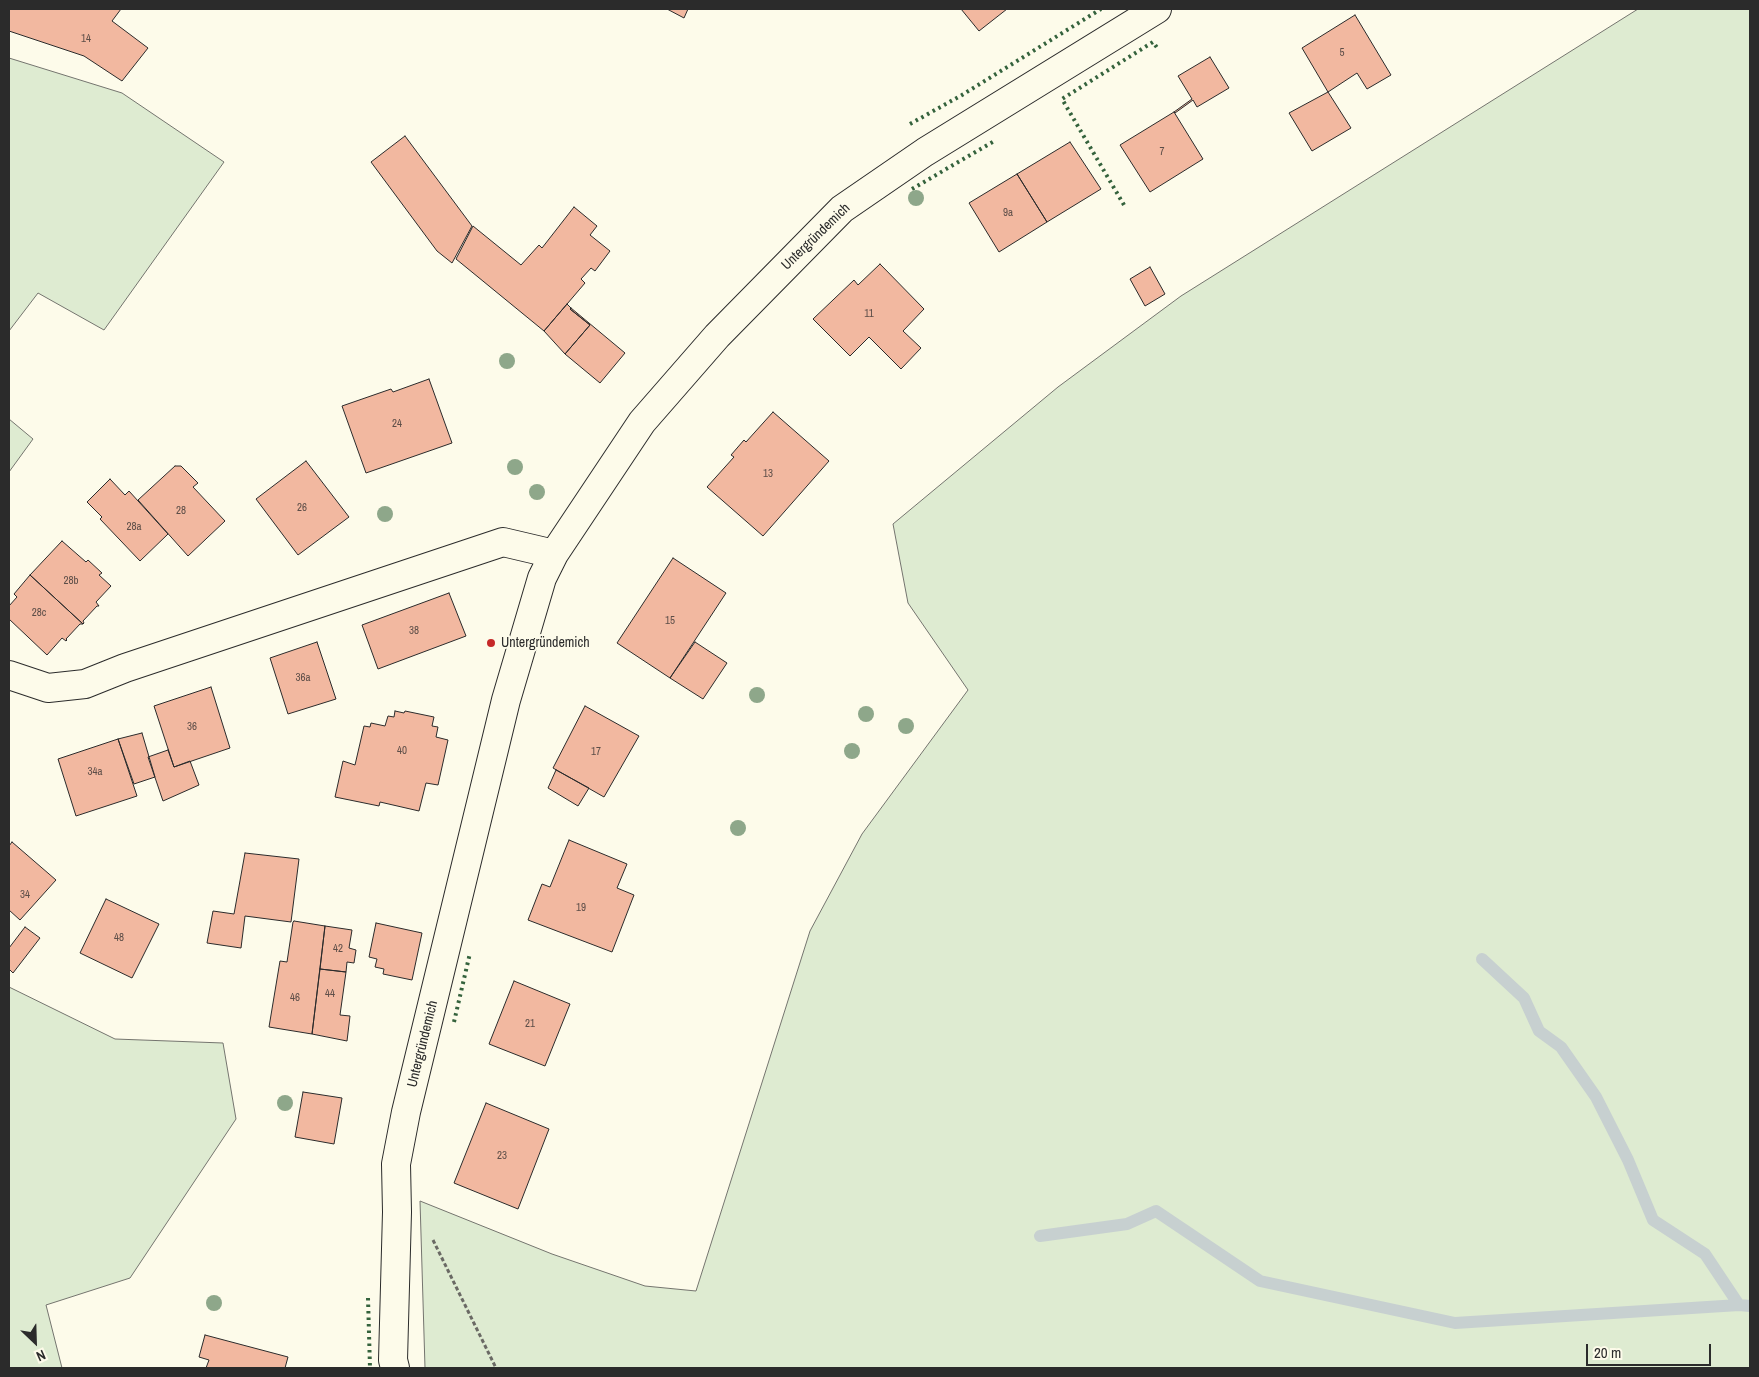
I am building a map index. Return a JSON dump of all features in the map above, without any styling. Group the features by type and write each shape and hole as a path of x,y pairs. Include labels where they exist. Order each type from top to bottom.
{"street":[{"name":"Untergründemich","path":"395,1368 393,1360 397,1212 396,1164 406,1112 506,700 542,578 554,554 642,422 717,336 842,209 925,152 1157,9"},
{"path":"9,674 48,688 85,684 125,668 503,542 554,554"}],"path":[{"path":"430,1233 496,1368"}],"green space":[{"path":"1638,9 1750,9 1750,1368 425,1368 420,1201 552,1254 645,1286 696,1291 810,931 862,834 968,690 908,603 893,524 1058,387 1181,296"},
{"path":"9,58 122,93 224,162 104,330 38,293 9,331"},
{"path":"9,419 33,439 9,472"},
{"path":"9,987 115,1039 223,1043 236,1119 130,1278 46,1305 62,1368 9,1368"}],"building":[{"path":"9,9 121,9 112,21 148,48 122,81 84,56 9,31"},
{"path":"667,9 688,9 684,18"},
{"path":"961,9 1007,9 979,31"},
{"path":"1355,15 1391,75 1367,89 1357,73 1328,92 1302,48"},
{"path":"1210,57 1229,88 1197,107 1193,100 1175,113 1192,99 1178,76"},
{"path":"1328,92 1351,128 1312,151 1289,113"},
{"path":"1174,112 1203,159 1150,192 1120,145"},
{"path":"405,136 472,226 452,263 437,251 371,162"},
{"path":"1070,142 1101,189 1047,222 1017,174"},
{"path":"1017,174 1047,222 999,252 969,203"},
{"path":"574,207 597,226 590,235 610,251 595,271 591,268 581,279 585,283 544,331 456,259 473,226 521,265 539,245 542,248"},
{"path":"880,264 924,309 903,331 921,348 901,369 869,337 850,356 813,319 854,280 858,285"},
{"path":"1150,267 1165,294 1145,306 1130,279"},
{"path":"567,304 570,309 590,325 565,354 544,331"},
{"path":"571,308 625,353 600,383 565,354 590,325"},
{"path":"429,379 452,443 366,473 342,406 391,389 393,392"},
{"path":"773,412 829,461 763,536 707,487 734,457 731,455 744,440 746,442"},
{"path":"306,461 349,517 298,555 256,499"},
{"path":"175,466 181,466 198,483 193,487 225,521 188,556 138,500"},
{"path":"110,479 125,495 129,491 168,534 140,561 100,519 102,517 87,502"},
{"path":"62,541 86,562 88,560 102,573 99,575 111,586 96,602 99,606 83,621 83,624 30,575"},
{"path":"673,558 726,593 670,678 617,643"},
{"path":"30,575 83,624 80,624 66,641 62,638 47,655 9,619 9,606 17,597 14,594"},
{"path":"449,593 466,636 378,669 362,625"},
{"path":"317,642 336,699 288,714 270,658"},
{"path":"695,642 727,663 703,699 670,678"},
{"path":"211,687 230,748 174,767 154,706"},
{"path":"585,706 639,736 604,797 553,768"},
{"path":"395,711 404,713 405,711 434,717 432,726 438,727 436,737 448,740 438,785 426,783 419,811 380,802 379,806 335,797 343,761 355,765 364,726 370,727 371,723 385,726 388,716 394,717"},
{"path":"142,733 155,777 134,784 118,739"},
{"path":"118,739 137,796 76,816 58,759"},
{"path":"168,750 174,767 190,761 199,785 163,801 148,757"},
{"path":"556,770 589,788 578,806 548,788"},
{"path":"569,840 627,864 617,888 634,895 612,952 528,920 542,884 550,887"},
{"path":"12,842 56,880 20,920 9,910 9,846"},
{"path":"245,853 299,859 291,922 245,916 241,948 207,943 213,911 234,914"},
{"path":"106,899 159,924 132,978 80,953"},
{"path":"294,921 325,926 312,1034 269,1027 280,961 287,962"},
{"path":"376,923 422,933 412,980 383,974 384,969 375,967 377,959 369,957"},
{"path":"325,926 352,930 349,948 356,950 354,963 347,962 346,972 320,969"},
{"path":"25,927 40,938 13,973 9,969 9,948"},
{"path":"320,969 346,972 340,1015 350,1016 347,1041 312,1034"},
{"path":"514,981 570,1004 545,1066 489,1044"},
{"path":"303,1092 342,1098 334,1144 295,1137"},
{"path":"486,1103 549,1129 518,1209 454,1183"},
{"path":"205,1335 288,1357 285,1368 206,1368 209,1360 199,1357"}],"waterway":[{"path":"1482,959 1524,998 1539,1031 1561,1047 1596,1097 1628,1160 1653,1220 1705,1254 1739,1305"},
{"path":"1040,1236 1127,1224 1156,1211 1260,1281 1455,1323 1739,1305 1750,1306"}],"hedge":[{"path":"910,124 962,95 1101,9"},
{"path":"1124,205 1062,99 1153,42 1158,49"},
{"path":"912,189 996,140"},
{"path":"454,1022 470,953"},
{"path":"368,1298 370,1368"}],"place":[{"name":"Untergründemich","path":"491,643"}]}
